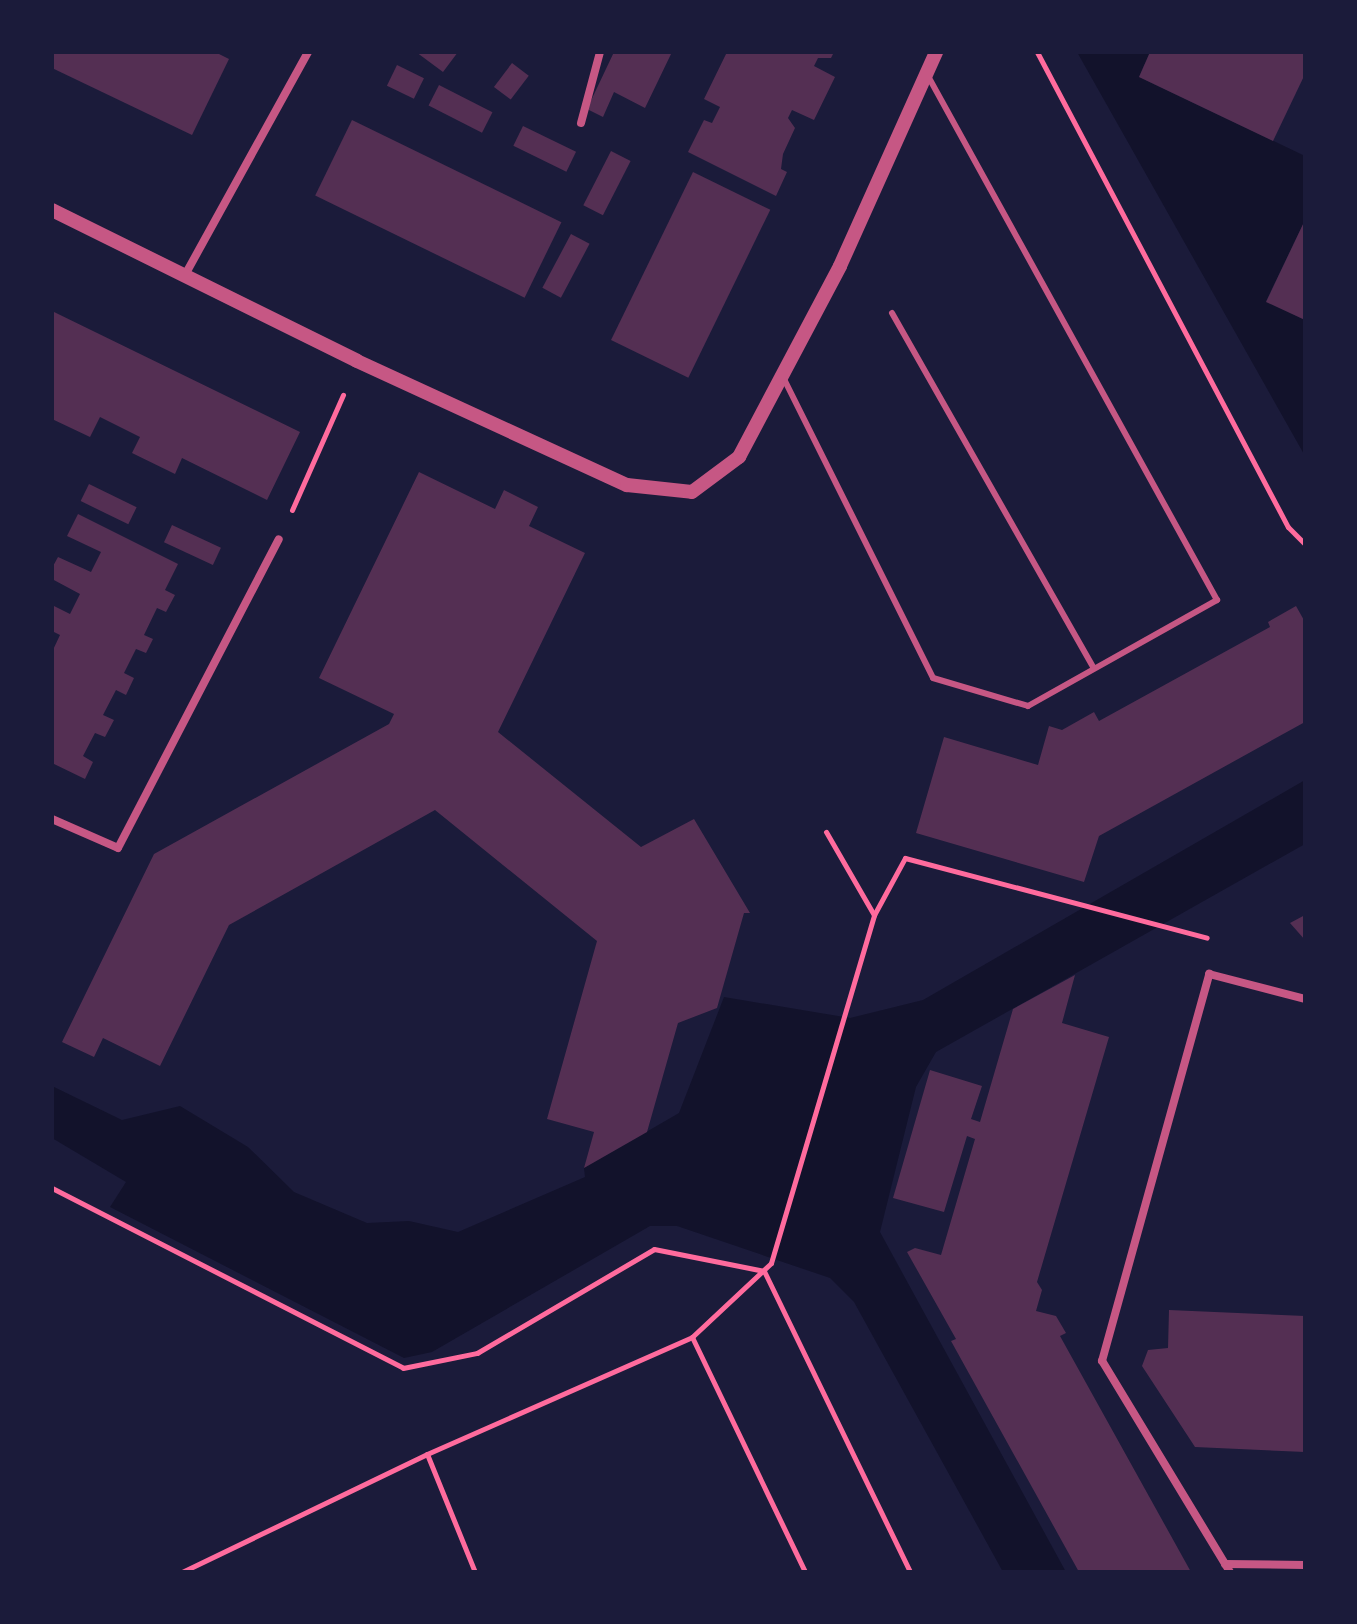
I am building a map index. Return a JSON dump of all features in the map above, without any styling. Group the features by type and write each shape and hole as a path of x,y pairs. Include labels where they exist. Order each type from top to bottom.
{"street":[{"path":"185,275 308,52"},
{"path":"581,123 600,52"},
{"path":"52,210 357,361 627,485 692,492 739,457 840,266 936,52"},
{"path":"52,819 118,848 279,539"},
{"path":"1305,999 1209,974 1102,1361 1227,1568 1305,1565"}],"lane":[{"path":"782,376 933,678 1028,706 1217,600 926,73"},
{"path":"892,313 1094,668"}],"path":[{"path":"1037,52 1288,527 1305,544"},
{"path":"279,539 357,361"},
{"path":"826,832 874,915"},
{"path":"182,1572 427,1454 692,1337 764,1271 771,1263 874,915 905,858 1165,927"},
{"path":"52,1188 403,1368 477,1353 654,1249 764,1271"},
{"path":"764,1271 910,1572"},
{"path":"692,1337 805,1572"},
{"path":"427,1454 475,1572"}],"shaded area":[{"path":"1077,52 1150,52 1139,77 1305,156 1305,220 1266,301 1305,320 1305,456"},
{"path":"1305,780 1305,844 936,1052 916,1087 880,1232 1066,1572 1003,1572 854,1302 830,1278 677,1226 650,1226 432,1352 404,1358 110,1207 126,1182 52,1138 52,1086 122,1120 180,1106 248,1147 294,1192 367,1223 409,1221 458,1232 585,1177 584,1168 679,1113 724,997 850,1018 923,1000"}],"building":[{"path":"52,52 215,52 229,59 192,135 52,68"},
{"path":"416,52 458,52 443,72"},
{"path":"614,52 672,52 645,108 614,92 603,117 587,109"},
{"path":"727,52 834,52 831,58 818,58 814,66 835,77 814,120 792,110 788,118 795,128 783,154 781,169 787,172 776,196 688,152 704,120 712,123 720,107 704,99"},
{"path":"1150,52 1305,52 1305,74 1273,141 1139,77"},
{"path":"512,63 529,76 511,100 494,87"},
{"path":"397,65 424,78 414,99 387,86"},
{"path":"439,85 492,112 482,133 429,105"},
{"path":"352,120 561,222 525,298 315,195"},
{"path":"523,126 576,152 566,172 513,146"},
{"path":"611,151 631,161 603,215 583,205"},
{"path":"693,172 770,210 688,378 611,340"},
{"path":"1305,220 1305,320 1266,302"},
{"path":"571,234 590,244 561,298 542,288"},
{"path":"52,311 300,432 267,500 182,458 175,474 132,453 140,437 100,417 90,437 52,419"},
{"path":"419,472 495,509 504,490 538,507 529,526 585,553 498,732 641,847 694,819 750,913 744,913 717,1008 678,1023 647,1132 584,1168 594,1132 547,1119 597,941 435,810 229,925 160,1066 103,1038 94,1057 62,1042 154,854 389,724 394,714 319,678"},
{"path":"89,484 137,507 128,524 81,501"},
{"path":"78,514 178,564 165,590 175,595 166,612 157,608 144,635 153,639 146,653 136,649 124,673 134,678 126,695 116,690 103,715 114,720 105,737 95,733 83,756 93,762 85,779 52,763 52,652 60,635 52,631 52,605 70,614 80,594 52,579 52,568 58,557 91,572 101,552 67,536"},
{"path":"172,525 221,548 213,565 164,542"},
{"path":"1296,606 1305,622 1305,722 1099,836 1084,882 916,833 944,737 1038,765 1049,726 1062,730 1094,712 1099,721 1270,627 1268,622"},
{"path":"1305,915 1305,940 1290,923"},
{"path":"1075,975 1062,1023 1109,1037 1037,1282 1042,1290 1036,1311 1056,1316 1066,1333 1060,1336 1191,1572 1079,1572 951,1341 956,1339 907,1252 915,1248 941,1255 975,1139 967,1136 944,1212 893,1198 930,1070 982,1086 971,1119 980,1122 1013,1009"},
{"path":"1169,1310 1305,1316 1305,1452 1195,1447 1142,1366 1148,1350 1168,1348"}]}
